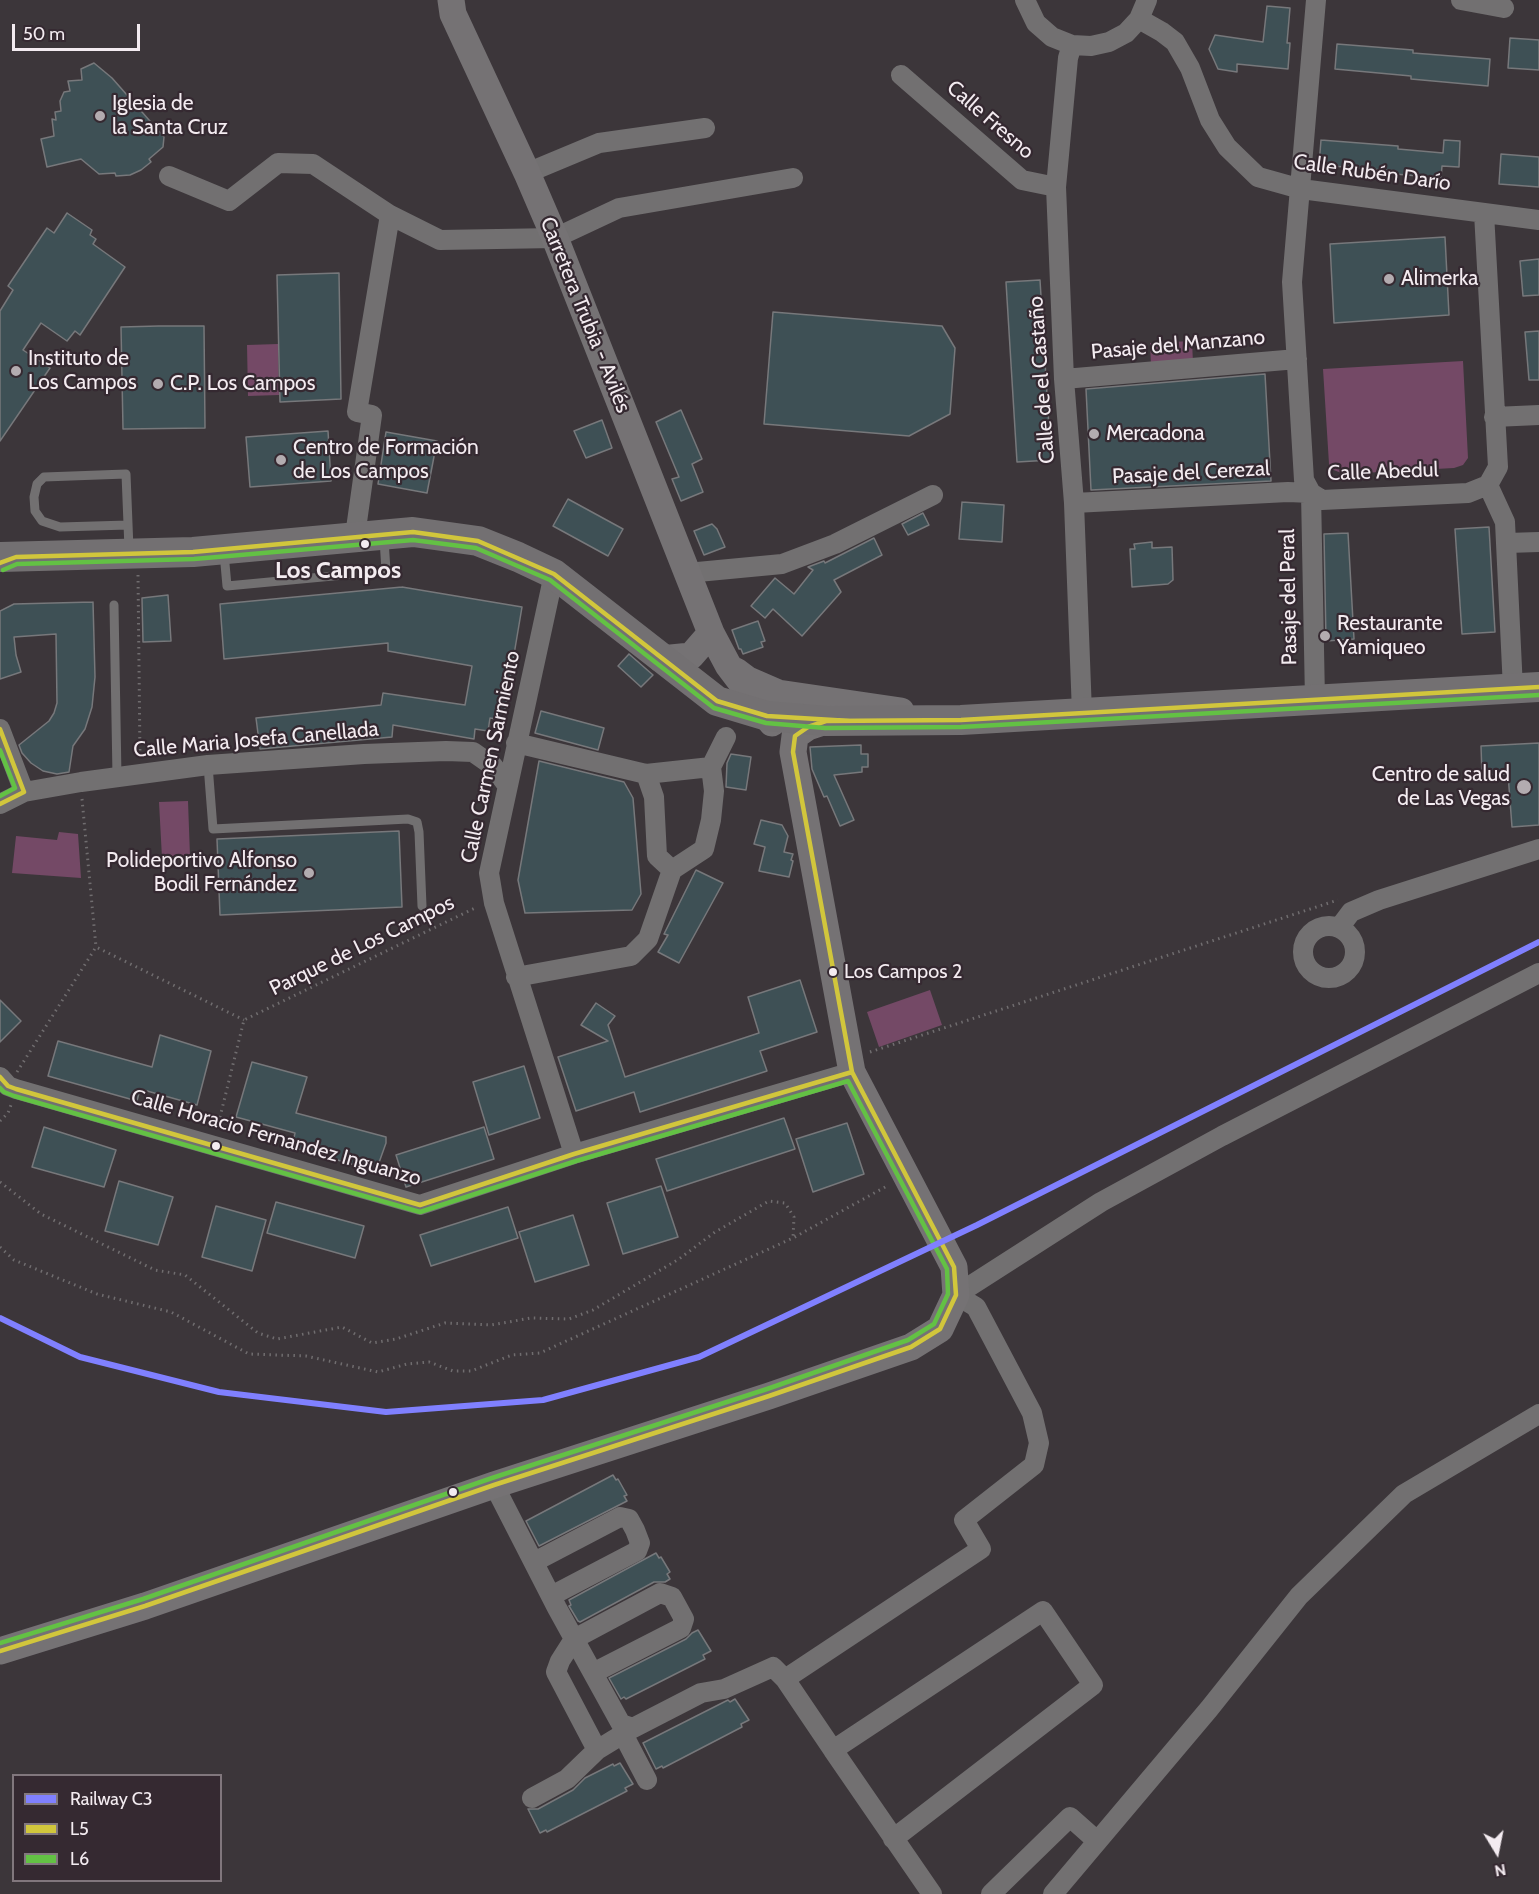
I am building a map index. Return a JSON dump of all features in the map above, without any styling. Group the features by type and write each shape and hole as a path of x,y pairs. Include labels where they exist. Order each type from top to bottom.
{"main road":[{"path":"5,559 224,549 413,532 478,541 554,574 717,701 766,716 826,721 961,720 1526,688"}],"street":[{"name":"Carretera Trubia - Avilés","path":"452,0 453,14 555,238 711,633 728,665 793,752"},
{"path":"1025,0 1036,22 1052,37 1072,45 1091,46 1109,42 1126,33 1138,19 1147,0"},
{"name":"Calle Abedul","path":"1316,0 1292,282 1304,480 1311,493 1322,500 1468,493 1488,484"},
{"path":"1461,0 1504,8"},
{"name":"Calle Rubén Darío","path":"1138,19 1176,42 1190,68 1210,120 1227,147 1258,177 1301,189 1539,220"},
{"name":"Calle de el Castaño","path":"1072,45 1068,58 1056,187 1064,379 1074,502 1082,713"},
{"name":"Calle Fresno","path":"901,75 1022,180 1056,187"},
{"path":"527,173 599,143 705,128"},
{"path":"169,176 229,201 279,163 313,164 390,215 440,240 555,238 619,208 793,178"},
{"path":"1484,213 1498,467 1488,484 1505,522 1526,688"},
{"path":"369,535 372,415 357,412 390,215"},
{"name":"Pasaje del Manzano","path":"1064,379 1297,359"},
{"path":"1494,417 1539,415"},
{"name":"Pasaje del Cerezal","path":"1074,502 1288,492 1311,493"},
{"name":"Pasaje del Peral","path":"1311,493 1315,700"},
{"path":"687,573 782,564 835,544 933,495"},
{"path":"1507,543 1539,542"},
{"name":"Calle Carmen Sarmiento","path":"554,574 489,873 494,903 516,977 574,1154"},
{"path":"661,659 692,656 711,633"},
{"path":"698,688 715,689 724,683 728,665 748,680 778,693 961,720"},
{"path":"0,1651 145,1605 494,1485 769,1396 911,1347 940,1329 956,1295 954,1267 850,1066 793,752 795,736 808,727 826,721"},
{"path":"0,729 24,792"},
{"path":"516,977 631,956 648,939 672,870 704,849 711,820 714,791 711,767 726,737"},
{"path":"516,743 646,774 711,767"},
{"name":"Calle Maria Josefa Canellada","path":"0,804 24,792 81,782 208,765 364,753 473,752 493,766 507,785"},
{"path":"646,774 654,797 657,856 672,870"},
{"path":"1339,928 1351,912 1379,900 1539,849"},
{"path":"956,1295 1101,1202 1222,1136 1539,973"},
{"name":"Calle Horacio Fernandez Inguanzo","path":"4,1082 213,1146 420,1205 850,1066"},
{"path":"532,1798 567,1779 597,1750 628,1731 701,1693 724,1689 779,1673 981,1549 964,1520 1034,1465 1040,1443 1032,1413 976,1307 956,1295"},
{"path":"1053,1894 1209,1709 1299,1596 1404,1494 1539,1414"},
{"path":"494,1485 574,1639 621,1724 628,1731 647,1780"},
{"path":"534,1563 620,1517 629,1519 636,1530 640,1543 637,1551 551,1596"},
{"path":"593,1673 681,1628 684,1619 672,1597 660,1593 574,1639 560,1662 556,1672 597,1750"},
{"path":"833,1750 1042,1611 1093,1685 893,1839"},
{"path":"779,1673 932,1894"},
{"path":"990,1894 1070,1817 1097,1841"}],"lane":[{"path":"128,525 60,527 42,521 35,511 34,497 37,484 44,477 126,474 128,525 133,554"},
{"path":"224,549 227,586 386,570 369,535"},
{"path":"114,605 117,777"},
{"path":"208,765 213,829 408,819 417,822 422,906"}],"path":[{"path":"133,554 140,774"},
{"path":"4,1082 96,947 81,782"},
{"path":"850,1066 1344,898"},
{"name":"Parque de Los Campos","path":"244,1020 475,908 494,903"},
{"path":"96,947 244,1020 213,1146"},
{"path":"0,1246 14,1260 97,1294 171,1311 249,1354 306,1356 378,1372 407,1364 429,1362 453,1371 471,1371 512,1355 540,1353 793,1238 905,1176"},
{"path":"0,1182 23,1201 51,1219 155,1270 185,1275 258,1334 277,1339 342,1327 372,1343 396,1339 445,1323 491,1324 531,1318 569,1319 593,1310 679,1259 715,1232 770,1201 785,1203 794,1217 793,1238"}],"shaded area":[{"path":"1192,341 1193,363 1151,365 1150,343"},
{"path":"278,344 279,395 248,396 247,345"},
{"path":"1463,361 1468,458 1463,465 1454,468 1344,474 1331,469 1323,369"},
{"path":"188,801 190,856 162,858 159,802"},
{"path":"59,832 78,834 81,878 12,873 16,836 57,840"},
{"path":"930,990 942,1025 879,1047 867,1012"}],"building":[{"path":"1267,6 1290,8 1287,43 1290,43 1288,69 1237,64 1237,72 1218,69 1209,49 1215,35 1263,42"},
{"path":"1510,38 1539,40 1539,70 1508,68"},
{"path":"1337,44 1490,59 1488,86 1335,69"},
{"name":"Iglesia de la Santa Cruz","path":"94,63 112,78 164,137 163,147 149,159 151,162 130,175 99,174 81,159 47,167 41,139 54,136 52,119 56,120 55,112 61,111 60,101 64,92 70,91 68,81 82,80 81,69"},
{"path":"1321,140 1398,146 1398,149 1443,153 1444,140 1460,141 1459,167 1442,166 1441,178 1395,174 1396,171 1319,165"},
{"path":"1501,154 1539,157 1539,187 1499,184"},
{"path":"67,213 92,230 90,235 96,239 93,244 125,267 80,335 75,331 67,341 41,323 23,350 50,368 0,441 0,311 13,290 8,286 47,228 54,233"},
{"name":"Alimerka","path":"1445,237 1449,315 1334,323 1330,244"},
{"path":"1539,259 1539,295 1523,296 1520,261"},
{"path":"339,273 341,399 280,402 277,275"},
{"path":"1040,280 1051,460 1017,462 1006,282"},
{"path":"773,312 942,326 955,348 950,414 909,436 764,424"},
{"path":"204,326 205,428 123,429 121,327"},
{"path":"1539,331 1539,380 1529,380 1525,332"},
{"path":"1265,374 1271,481 1091,490 1086,389"},
{"path":"681,410 702,459 692,464 703,492 681,501 672,479 679,477 656,422"},
{"path":"602,420 612,448 586,458 574,431"},
{"path":"328,431 331,481 250,487 246,437"},
{"path":"386,432 437,441 427,493 378,484"},
{"path":"568,499 623,529 608,556 553,526"},
{"path":"962,502 1004,505 1002,542 959,539"},
{"path":"923,513 929,525 908,535 902,524"},
{"path":"712,524 717,529 725,547 704,555 694,531"},
{"path":"1489,527 1495,632 1462,634 1455,529"},
{"path":"1348,533 1354,639 1326,641 1324,534"},
{"path":"874,538 882,555 834,580 841,592 802,636 773,609 765,618 751,606 775,578 794,594 813,570 808,567 824,561 825,563"},
{"path":"1152,542 1152,548 1172,547 1173,580 1168,584 1132,587 1130,549 1135,549 1134,544"},
{"path":"402,587 522,607 503,720 490,718 488,731 475,729 474,739 393,725 392,737 260,749 256,718 381,705 383,693 465,705 472,666 388,651 388,643 224,659 220,604"},
{"path":"168,595 171,641 143,642 142,598"},
{"path":"93,602 95,677 92,707 85,729 73,746 69,772 57,774 43,771 31,763 22,753 19,745 49,721 54,713 57,703 56,634 14,637 21,672 0,679 0,611 14,604"},
{"path":"758,621 765,641 761,642 763,647 743,654 732,630"},
{"path":"629,654 653,675 641,687 618,666"},
{"path":"541,711 604,728 598,750 535,733"},
{"name":"Centro de salud de Las Vegas","path":"1539,743 1539,825 1512,827 1508,774 1482,775 1481,746"},
{"path":"861,745 861,754 868,754 868,767 862,767 862,772 834,775 854,820 840,826 812,769 810,747"},
{"path":"731,754 751,757 746,790 726,787 727,763"},
{"path":"539,761 624,782 633,798 641,894 632,910 525,913 518,880"},
{"path":"761,820 782,825 788,836 784,852 793,854 789,877 759,871 765,847 754,844"},
{"name":"Polideportivo Alfonso Bodil Fernández","path":"399,831 402,907 220,915 217,839"},
{"path":"696,870 723,883 679,963 658,952 668,935 664,934"},
{"path":"800,980 817,1032 760,1051 767,1071 640,1112 634,1092 576,1111 558,1057 608,1041 581,1025 596,1003 615,1016 608,1025 625,1077 759,1033 748,997"},
{"path":"0,1000 21,1021 0,1042"},
{"path":"160,1035 211,1051 197,1105 140,1089 137,1101 48,1076 58,1041 152,1067"},
{"path":"252,1062 307,1077 296,1113 386,1137 376,1171 292,1147 295,1133 236,1117"},
{"path":"524,1066 540,1118 489,1135 473,1082"},
{"path":"784,1118 795,1149 667,1191 656,1159"},
{"path":"847,1123 864,1174 813,1192 796,1139"},
{"path":"44,1127 116,1150 104,1187 32,1167"},
{"path":"484,1127 494,1159 406,1187 396,1155"},
{"path":"119,1181 173,1197 158,1245 105,1231"},
{"path":"661,1186 678,1237 623,1254 607,1203"},
{"path":"276,1202 364,1226 355,1258 267,1233"},
{"path":"216,1206 266,1220 252,1271 202,1257"},
{"path":"508,1207 518,1238 431,1266 420,1235"},
{"path":"573,1215 589,1265 535,1282 519,1232"},
{"path":"613,1475 616,1480 618,1479 627,1495 624,1496 627,1501 539,1546 526,1521"},
{"path":"656,1553 670,1572 667,1574 670,1579 665,1582 654,1582 580,1622 578,1621 569,1606 571,1605 569,1600"},
{"path":"698,1630 711,1651 703,1655 705,1659 626,1699 624,1697 621,1699 609,1678 686,1639"},
{"path":"735,1699 749,1720 741,1724 742,1727 663,1768 662,1766 656,1769 643,1743 728,1700 730,1702"},
{"path":"620,1763 633,1784 625,1788 627,1791 547,1832 546,1830 540,1833 528,1809 538,1809 573,1790 585,1778 613,1764 614,1766"}],"rail line":[{"name":"C3","path":"0,1318 80,1357 219,1392 386,1412 543,1400 699,1357 977,1225 1539,942"}],"transit line":[{"name":"L5","path":"0,563 16,557 193,552 413,532 478,541 554,574 717,701 767,716 850,721"},
{"name":"L6","path":"3,570 17,564 194,559 413,540 476,548 550,580 714,708 766,723 825,728 961,727 1539,695"},
{"name":"L5","path":"0,1651 145,1606 494,1485 769,1396 911,1347 940,1329 956,1295 954,1267 852,1072 793,752 795,736 808,727 826,721 961,720 1539,687"},
{"name":"L5","path":"0,729 24,792 0,804"},
{"name":"L6","path":"0,750 15,788 0,796"},
{"name":"L5","path":"0,1077 8,1086 16,1089 420,1205 574,1154 852,1072"},
{"name":"L6","path":"0,1088 14,1096 420,1212 576,1161 848,1081 947,1269 948,1294 934,1324 908,1340 767,1389 492,1478 143,1599 0,1643"}],"place":[{"name":"Iglesia de la Santa Cruz","path":"100,116"},
{"name":"Alimerka","path":"1389,279"},
{"name":"Instituto de Los Campos","path":"16,371"},
{"name":"C.P. Los Campos","path":"158,384"},
{"name":"Mercadona","path":"1094,434"},
{"name":"Centro de Formación de Los Campos","path":"281,460"},
{"name":"Restaurante Yamiqueo","path":"1325,636"},
{"name":"Centro de salud de Las Vegas","path":"1524,787"},
{"name":"Polideportivo Alfonso Bodil Fernández","path":"309,873"},
{"name":"Los Campos 2","path":"833,972"}],"district":[{"name":"Los Campos","path":"338,571"}]}
